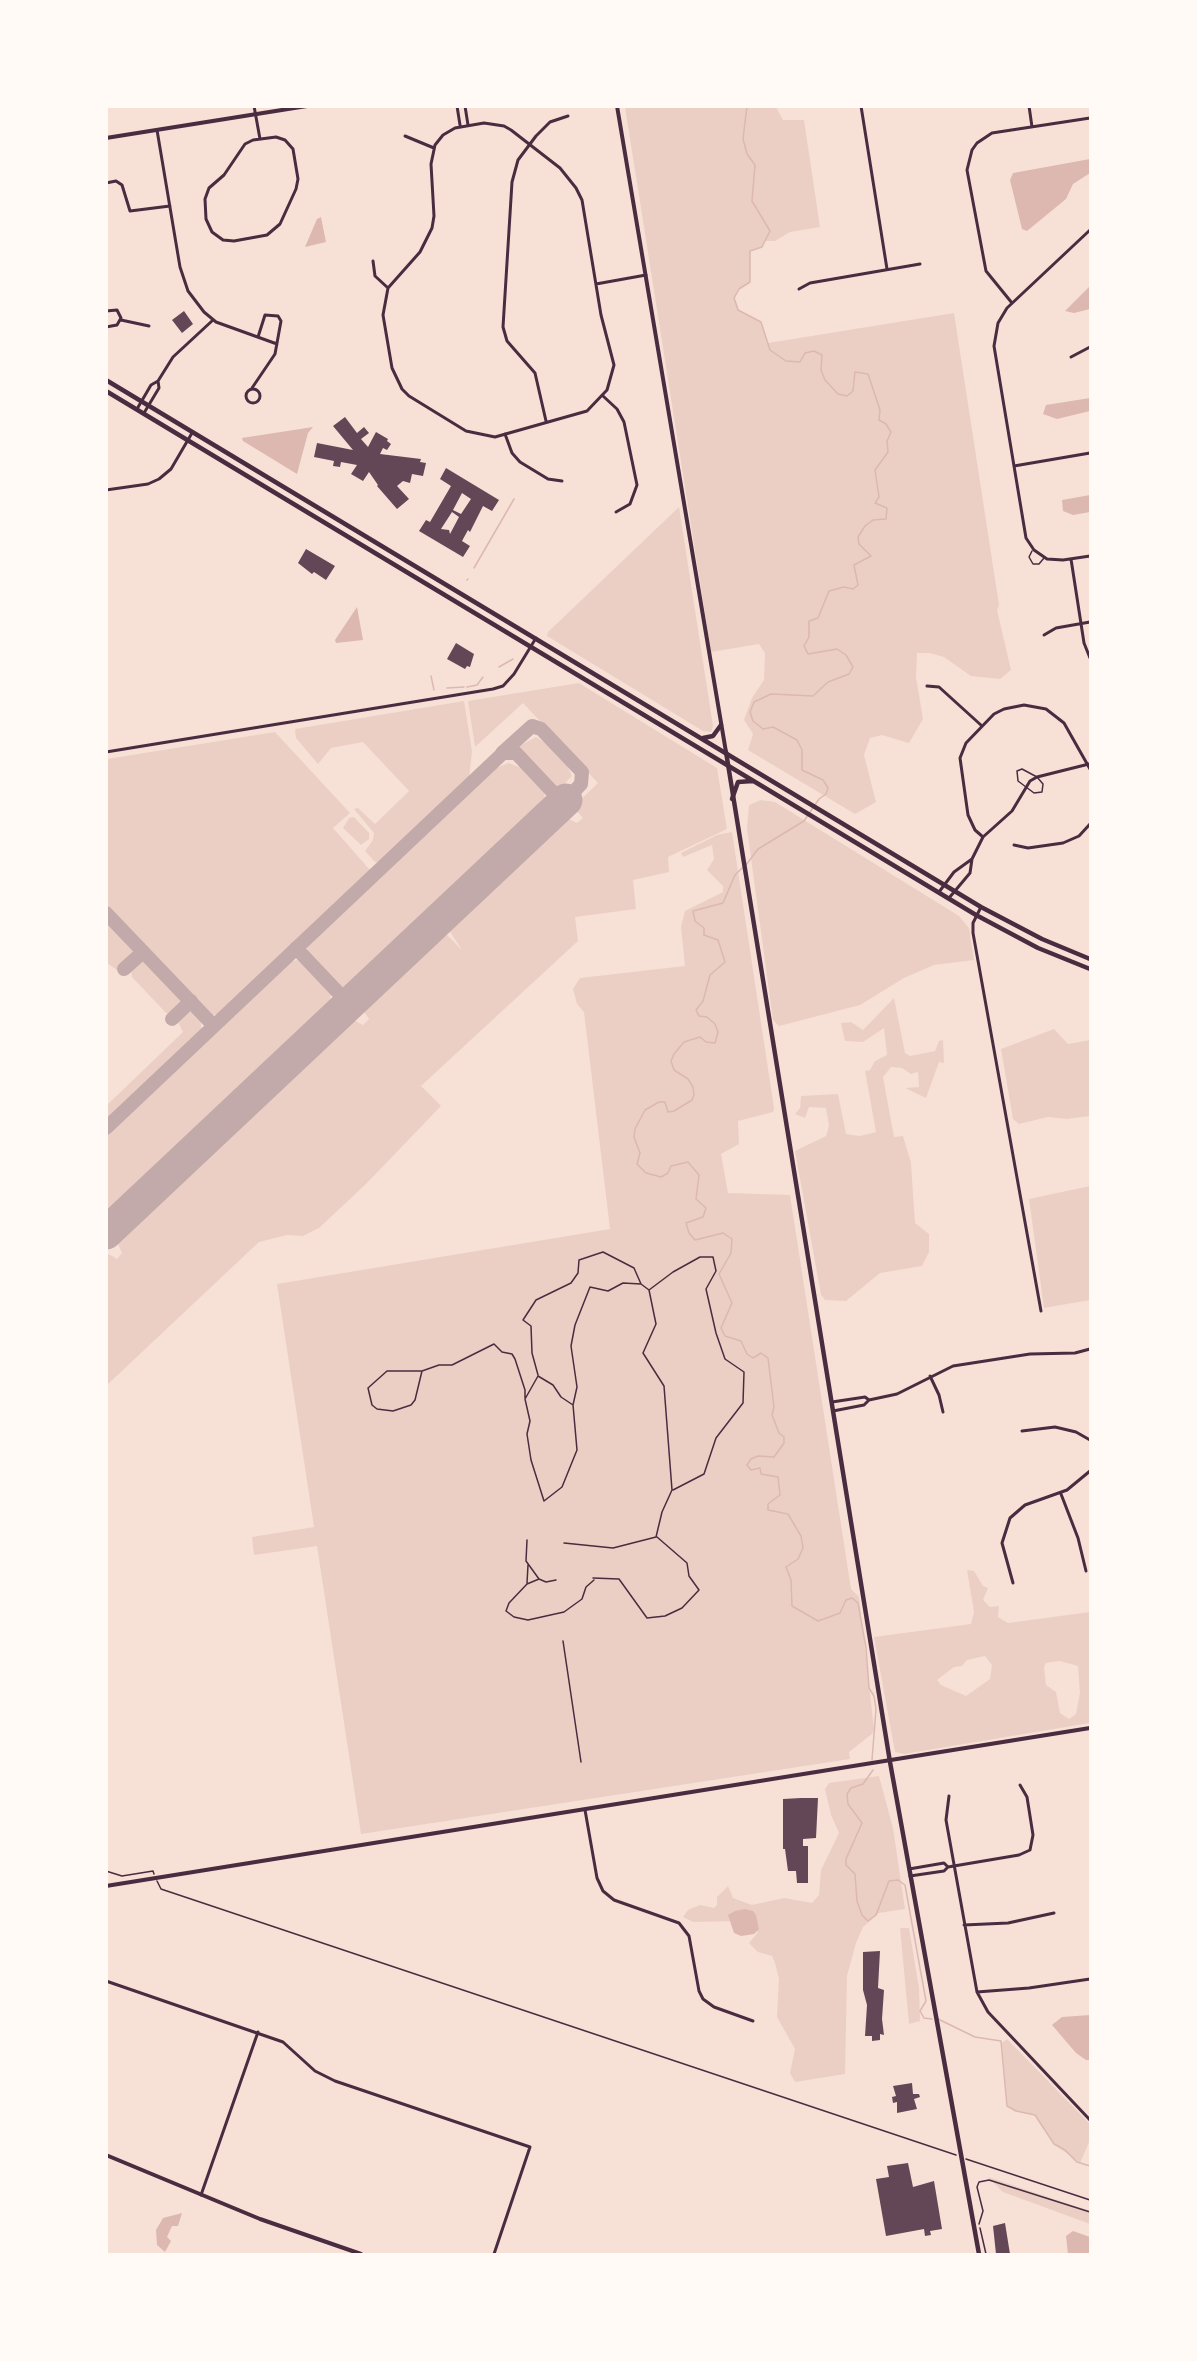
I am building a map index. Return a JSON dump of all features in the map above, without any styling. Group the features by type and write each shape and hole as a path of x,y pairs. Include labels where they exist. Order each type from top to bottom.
{"main road":[{"path":"106,380 981,907 1042,939 1090,959"},
{"path":"106,391 532,645 976,915 1038,948 1090,969"},
{"path":"703,738 714,736 721,725"},
{"path":"726,752 890,1762 959,2157 979,2254"},
{"path":"732,799 741,780 756,781"}],"street":[{"path":"254,106 260,139"},
{"path":"106,138 307,106"},
{"path":"457,106 460,126"},
{"path":"465,106 468,125"},
{"path":"617,106 726,752"},
{"path":"861,106 887,269"},
{"path":"1029,106 1032,127"},
{"path":"546,421 535,373 507,340 502,321 507,295 513,174 518,160 550,122 568,116"},
{"path":"1012,303 986,271 968,160 976,143 992,133 1090,118"},
{"path":"484,123 504,126 560,168 576,188 582,200 596,284 614,365 610,383 603,396 587,411 488,437 473,434 430,410 402,389 392,368 383,315 388,288 420,252 430,236 434,216 431,164 434,148 443,135 460,126 484,123"},
{"path":"157,130 182,278 196,303 213,320 277,344"},
{"path":"405,136 434,148"},
{"path":"276,137 292,146 298,184 280,224 273,232 256,238 231,241 218,237 206,219 206,193 224,175 242,147 260,139 276,137"},
{"path":"106,183 116,182 122,185 130,211 170,206"},
{"path":"1090,230 1012,303 998,323 994,346 1025,534 1034,550 1044,558 1055,560 1090,556"},
{"path":"373,261 375,276 388,288"},
{"path":"799,289 810,282 920,264"},
{"path":"596,284 646,275"},
{"path":"106,311 117,310 121,320"},
{"path":"252,388 260,393 261,398 255,403 248,401 246,396 273,359 281,321 275,315 265,315 258,338"},
{"path":"121,320 149,326"},
{"path":"106,327 117,325 121,320"},
{"path":"137,409 153,382 158,381 173,357 213,320"},
{"path":"1071,357 1090,347"},
{"path":"144,413 159,388 158,381"},
{"path":"603,396 617,409 624,422 637,485 630,504 616,512"},
{"path":"106,490 148,484 159,480 171,469 193,432"},
{"path":"506,434 512,453 520,462 548,479 562,482"},
{"path":"1014,466 1090,453"},
{"path":"1071,559 1086,650 1090,658"},
{"path":"1044,635 1056,628 1090,622"},
{"path":"106,752 493,689 503,686 513,676 536,638"},
{"path":"927,686 934,685 943,690 982,726"},
{"path":"983,837 969,819 960,764 966,743 994,714 1013,706 1030,705 1046,709 1064,723 1090,763 1090,770"},
{"path":"949,898 970,873 972,859 983,837 1012,811 1025,786 1037,777 1090,763"},
{"path":"1014,846 1028,848 1063,843 1079,836 1090,827"},
{"path":"939,892 954,872 972,859"},
{"path":"981,907 973,923 973,933 1041,1311"},
{"path":"833,1411 864,1405 869,1400 892,1396 953,1366 1030,1354 1075,1353 1090,1349"},
{"path":"930,1376 939,1395 943,1412"},
{"path":"832,1402 865,1397 869,1400"},
{"path":"1022,1431 1055,1427 1076,1432 1090,1440"},
{"path":"1013,1583 1002,1543 1007,1521 1025,1505 1060,1494 1090,1471"},
{"path":"1060,1494 1078,1538 1086,1571"},
{"path":"106,1886 890,1762 1090,1728"},
{"path":"910,1875 1019,1855 1030,1850 1033,1835 1027,1797 1020,1785"},
{"path":"949,1796 945,1812 977,1992 988,2012 1090,2120"},
{"path":"585,1810 597,1878 603,1891 614,1899 679,1923 689,1936 699,1991 703,2000 714,2007 753,2021"},
{"path":"909,1869 944,1863 948,1867"},
{"path":"964,1925 1008,1923 1054,1913"},
{"path":"977,1992 1029,1988 1090,1979"},
{"path":"106,1981 283,2042 324,2077 530,2147 494,2254"},
{"path":"201,2194 258,2032"},
{"path":"106,2155 260,2219 361,2254"}],"lane":[{"path":"1034,550 1029,557 1033,564 1039,564 1044,558"},
{"path":"1025,769 1043,784 1042,792 1034,793 1025,786 1017,778 1017,771 1025,769"}],"path":[{"path":"525,1399 538,1376 532,1353 531,1326 523,1320 536,1300 571,1283 578,1273 579,1260 603,1252 634,1268 641,1284"},
{"path":"650,1290 673,1272 700,1257 713,1257 716,1271 706,1289 716,1333 725,1359 744,1372 742,1403 716,1438 704,1474 672,1490"},
{"path":"422,1371 411,1405 393,1411 377,1409 372,1405 368,1388 387,1371 422,1371 439,1365 452,1365 494,1344 502,1352 512,1354 525,1390 530,1421 527,1434 531,1460 544,1502 562,1487 577,1450 573,1405 577,1387 571,1346 575,1324 590,1287 608,1291 623,1283 641,1284 650,1290 656,1324 643,1353 664,1386 672,1490 656,1537"},
{"path":"538,1376 553,1385 561,1398 573,1405"},
{"path":"564,1543 613,1548 656,1537"},
{"path":"539,1579 527,1584 505,1609 509,1614 524,1620 551,1617 568,1611 582,1599 586,1587 593,1579 619,1580 646,1618 665,1616 682,1608 699,1590 689,1576 687,1563 656,1537"},
{"path":"527,1540 525,1544 528,1565 527,1584"},
{"path":"528,1565 539,1579 546,1582 556,1580"},
{"path":"563,1641 580,1762"},
{"path":"106,1871 122,1876 153,1871"},
{"path":"157,1881 161,1889 1090,2200"},
{"path":"986,2254 979,2224 983,2213 977,2193 979,2182 992,2180 1090,2212"}],"shaded area":[{"path":"625,107 776,107 783,120 804,120 820,227 790,232 775,241 765,241 762,247 750,251 750,282 739,289 735,298 739,310 761,322 768,343 954,313 999,605 997,610 1011,670 1000,679 971,676 944,657 917,653 916,677 923,719 909,743 882,735 870,738 864,755 876,802 855,814 748,750 753,734 744,720 752,698 764,680 765,653 759,644 711,652"},
{"path":"1090,159 1090,173 1073,184 1066,199 1027,231 1022,229 1010,180 1013,173"},
{"path":"321,217 326,242 305,247 317,219"},
{"path":"1090,286 1090,309 1074,313 1065,311"},
{"path":"1090,398 1090,411 1057,419 1043,414 1046,405"},
{"path":"313,427 308,433 297,474 243,441 242,438"},
{"path":"1090,495 1090,512 1073,515 1063,511 1062,500"},
{"path":"679,507 713,726 711,732 703,731 547,636 548,632"},
{"path":"357,607 363,640 336,643 335,640"},
{"path":"579,683 717,768 727,829 668,857 669,872 633,880 636,909 575,917 578,941 421,1086 441,1106 366,1184 319,1228 303,1236 287,1235 259,1242 107,1385 107,1253 117,1259 122,1253 118,1244 119,1237 347,1022 354,1020 363,1025 369,1019 365,1013 366,1003 443,931 462,950 447,927 560,819 569,819 577,823 583,818 573,807 598,783 523,703 475,747 468,701"},
{"path":"464,701 472,751 469,779 381,862 375,862 365,851 373,840 374,833 354,809 358,808 375,824 409,791 363,742 331,748 318,764 296,738 295,729"},
{"path":"275,732 350,813 333,828 370,870 220,1014 213,1015 107,906 107,759"},
{"path":"536,737 550,746 565,761 572,776 558,790 517,747"},
{"path":"509,763 524,769 545,790 544,804 351,986 344,988 337,986 308,955 307,948 310,941 493,769"},
{"path":"761,800 775,802 959,916 969,928 974,960 934,965 904,978 860,1005 779,1026 773,1020 747,829 749,805"},
{"path":"354,817 369,833 369,839 361,845 343,828 349,818"},
{"path":"732,832 774,1108 773,1112 738,1121 739,1144 721,1154 728,1193 790,1195 851,1589 859,1597 874,1729 872,1734 849,1752 850,1759 361,1834 317,1546 254,1555 252,1537 314,1527 277,1284 610,1229 584,1012 577,1004 573,989 580,978 685,966 681,927 685,911 723,892 723,886 707,870 714,859 712,845 683,857 681,853 717,835"},
{"path":"107,920 134,950 132,956 117,970 107,963"},
{"path":"297,960 302,962 331,993 330,1006 107,1217 107,1134 289,962"},
{"path":"140,962 146,962 181,998 181,1004 173,1013 166,1013 132,977 131,969"},
{"path":"894,998 905,1053 910,1056 935,1051 939,1041 943,1040 944,1063 939,1062 926,1098 905,1088 919,1087 918,1072 911,1074 902,1068 891,1067 883,1077 894,1137 903,1136 911,1163 915,1223 929,1234 929,1252 922,1266 880,1273 846,1301 825,1300 821,1295 795,1151 826,1136 829,1126 826,1108 809,1107 805,1118 795,1114 800,1108 801,1096 838,1094 846,1134 860,1136 876,1132 865,1071 870,1070 875,1061 887,1055 884,1028 863,1042 845,1041 841,1023 851,1022 863,1030"},
{"path":"187,1012 193,1012 201,1020 201,1032 107,1122 107,1105 183,1032 178,1022"},
{"path":"1054,1029 1068,1044 1090,1040 1090,1116 1067,1119 1048,1117 1019,1124 1013,1119 1001,1049"},
{"path":"1090,1186 1090,1300 1044,1308 1029,1199"},
{"path":"967,1570 974,1571 983,1586 988,1588 983,1600 990,1607 999,1606 998,1617 1008,1623 1090,1612 1090,1723 904,1754 895,1752 874,1637 971,1624 974,1612","holes":["985,1656 992,1665 990,1679 966,1696 941,1685 937,1680 954,1667 962,1666 967,1660","1060,1661 1078,1666 1080,1693 1076,1714 1069,1719 1060,1713 1056,1692 1046,1685 1044,1667 1046,1663"]},
{"path":"879,1776 893,1828 905,1909 879,1913 863,1927 856,1943 847,1976 845,2074 795,2082 790,2073 795,2049 777,2017 779,1979 775,1963 772,1956 758,1952 749,1943 758,1932 743,1921 693,1922 683,1917 688,1910 700,1905 714,1908 717,1905 717,1897 728,1886 733,1898 752,1905 784,1898 812,1903 819,1895 821,1870 839,1833 831,1815 825,1789 829,1783"},
{"path":"745,1909 753,1911 756,1915 759,1929 754,1934 741,1936 734,1933 728,1915"},
{"path":"900,1928 909,1928 919,1988 920,2021 909,2024"},
{"path":"1090,2015 1090,2060 1086,2060 1076,2053 1052,2025 1062,2017"},
{"path":"1007,2039 1090,2124 1090,2140 1080,2163 1054,2144 1035,2115 1016,2111 1007,2106 1002,2043"},
{"path":"988,2177 1090,2211 1090,2224 1003,2192"},
{"path":"182,2213 178,2226 172,2226 167,2237 171,2241 165,2252 157,2245 156,2230 163,2218"},
{"path":"1073,2231 1090,2237 1090,2254 1068,2254 1066,2236"}],"building":[{"path":"184,311 193,324 182,333 172,320"},
{"path":"345,417 357,433 364,427 369,433 361,439 368,447 376,432 388,439 387,441 391,444 387,450 383,448 380,454 421,459 420,462 426,463 423,476 412,474 410,483 403,481 397,486 409,499 397,509 377,486 369,472 363,481 351,474 357,465 341,462 340,467 333,466 334,461 314,457 317,443 353,450 333,426"},
{"path":"446,468 499,500 492,511 483,506 470,532 468,530 462,541 470,546 463,557 419,531 426,520 430,522 451,486 440,479","holes":["462,493 471,499 461,514 453,510","452,512 459,517 450,534 449,530 441,529"]},
{"path":"306,549 335,566 326,580 314,572 312,574 298,563"},
{"path":"456,643 474,654 470,667 467,666 465,669 447,659"},
{"path":"818,1798 816,1838 803,1839 803,1846 808,1846 808,1883 797,1883 796,1871 788,1871 785,1849 783,1849 783,1799"},
{"path":"880,1951 878,1988 884,1990 882,2019 884,2035 880,2034 880,2040 872,2041 872,2036 865,2036 867,2005 863,1990 863,1952"},
{"path":"912,2083 913,2094 919,2094 920,2097 914,2099 917,2109 897,2113 897,2102 893,2103 892,2097 896,2096 893,2086"},
{"path":"908,2163 913,2187 934,2181 942,2229 930,2231 931,2235 925,2236 924,2229 886,2236 876,2179 889,2177 887,2166"},
{"path":"1005,2223 1010,2254 996,2254 993,2226"}],"waterway":[{"path":"746,865 758,849 804,821 819,799 826,794 828,788 823,780 802,770 802,750 797,740 773,727 763,729 753,721 750,712 754,702 771,694 813,696 828,682 849,674 853,667 846,655 837,649 808,654 804,646 809,637 809,621 818,618 829,591 844,587 853,589 858,585 854,565 871,556 859,544 858,537 865,526 873,520 886,519 887,508 875,503 879,497 875,470 888,452 887,441 891,432 886,424 879,420 880,410 868,374 855,372 853,391 847,396 838,394 825,380 821,370 822,355 814,351 805,353 800,362 786,361 770,350 761,322 738,310 734,298 739,289 750,282 750,251 762,247 770,231 752,201 755,165 747,154 743,139 747,106"},
{"path":"474,568 514,499"},
{"path":"499,667 513,659"},
{"path":"431,676 434,690"},
{"path":"467,687 477,685 483,677"},
{"path":"447,688 464,687"},
{"path":"742,868 735,875 723,903 693,911 695,921 704,928 704,935 718,940 725,962 710,975 703,1001 696,1010 699,1016 707,1017 715,1024 718,1032 715,1043 706,1042 700,1037 684,1042 674,1054 671,1061 674,1070 688,1079 693,1087 694,1095 692,1100 674,1111 668,1112 665,1102 659,1102 645,1110 635,1129 634,1137 640,1153 637,1164 646,1173 661,1177 668,1173 671,1166 688,1162 699,1175 696,1199 706,1208 703,1217 686,1223 689,1233 695,1240 723,1233 732,1239 731,1253 719,1274 732,1303 721,1328 725,1336 741,1341 747,1354 753,1358 761,1353 768,1358 774,1407 772,1415 779,1433 784,1437 784,1443 774,1457 758,1456 751,1459 747,1465 751,1470 760,1468 761,1474 778,1477 780,1495 768,1504 768,1510 788,1514 801,1536 803,1548 798,1559 786,1567 791,1580 792,1606 818,1621 840,1613 846,1600 852,1598 858,1603 866,1648 869,1688 874,1696 876,1709 872,1760"},
{"path":"873,1770 863,1784 851,1788 847,1794 848,1804 862,1823 846,1859 846,1865 855,1874 857,1901 862,1915 868,1921 876,1915 889,1881 898,1880 905,1885 926,2001 920,2011 924,2018 932,2019"},
{"path":"938,2019 975,2037 1001,2041 1007,2106 1016,2111 1035,2115 1054,2144 1065,2150 1077,2162 1090,2166"}],"taxiway":[{"path":"502,753 532,726 541,729 582,772 581,784 566,800"},
{"path":"106,1128 503,753 516,753 563,803"},
{"path":"106,913 214,1026"},
{"path":"296,948 349,1004"},
{"path":"124,969 143,952"},
{"path":"172,1019 191,1001"}],"runway":[{"path":"106,1233 566,800"}]}
